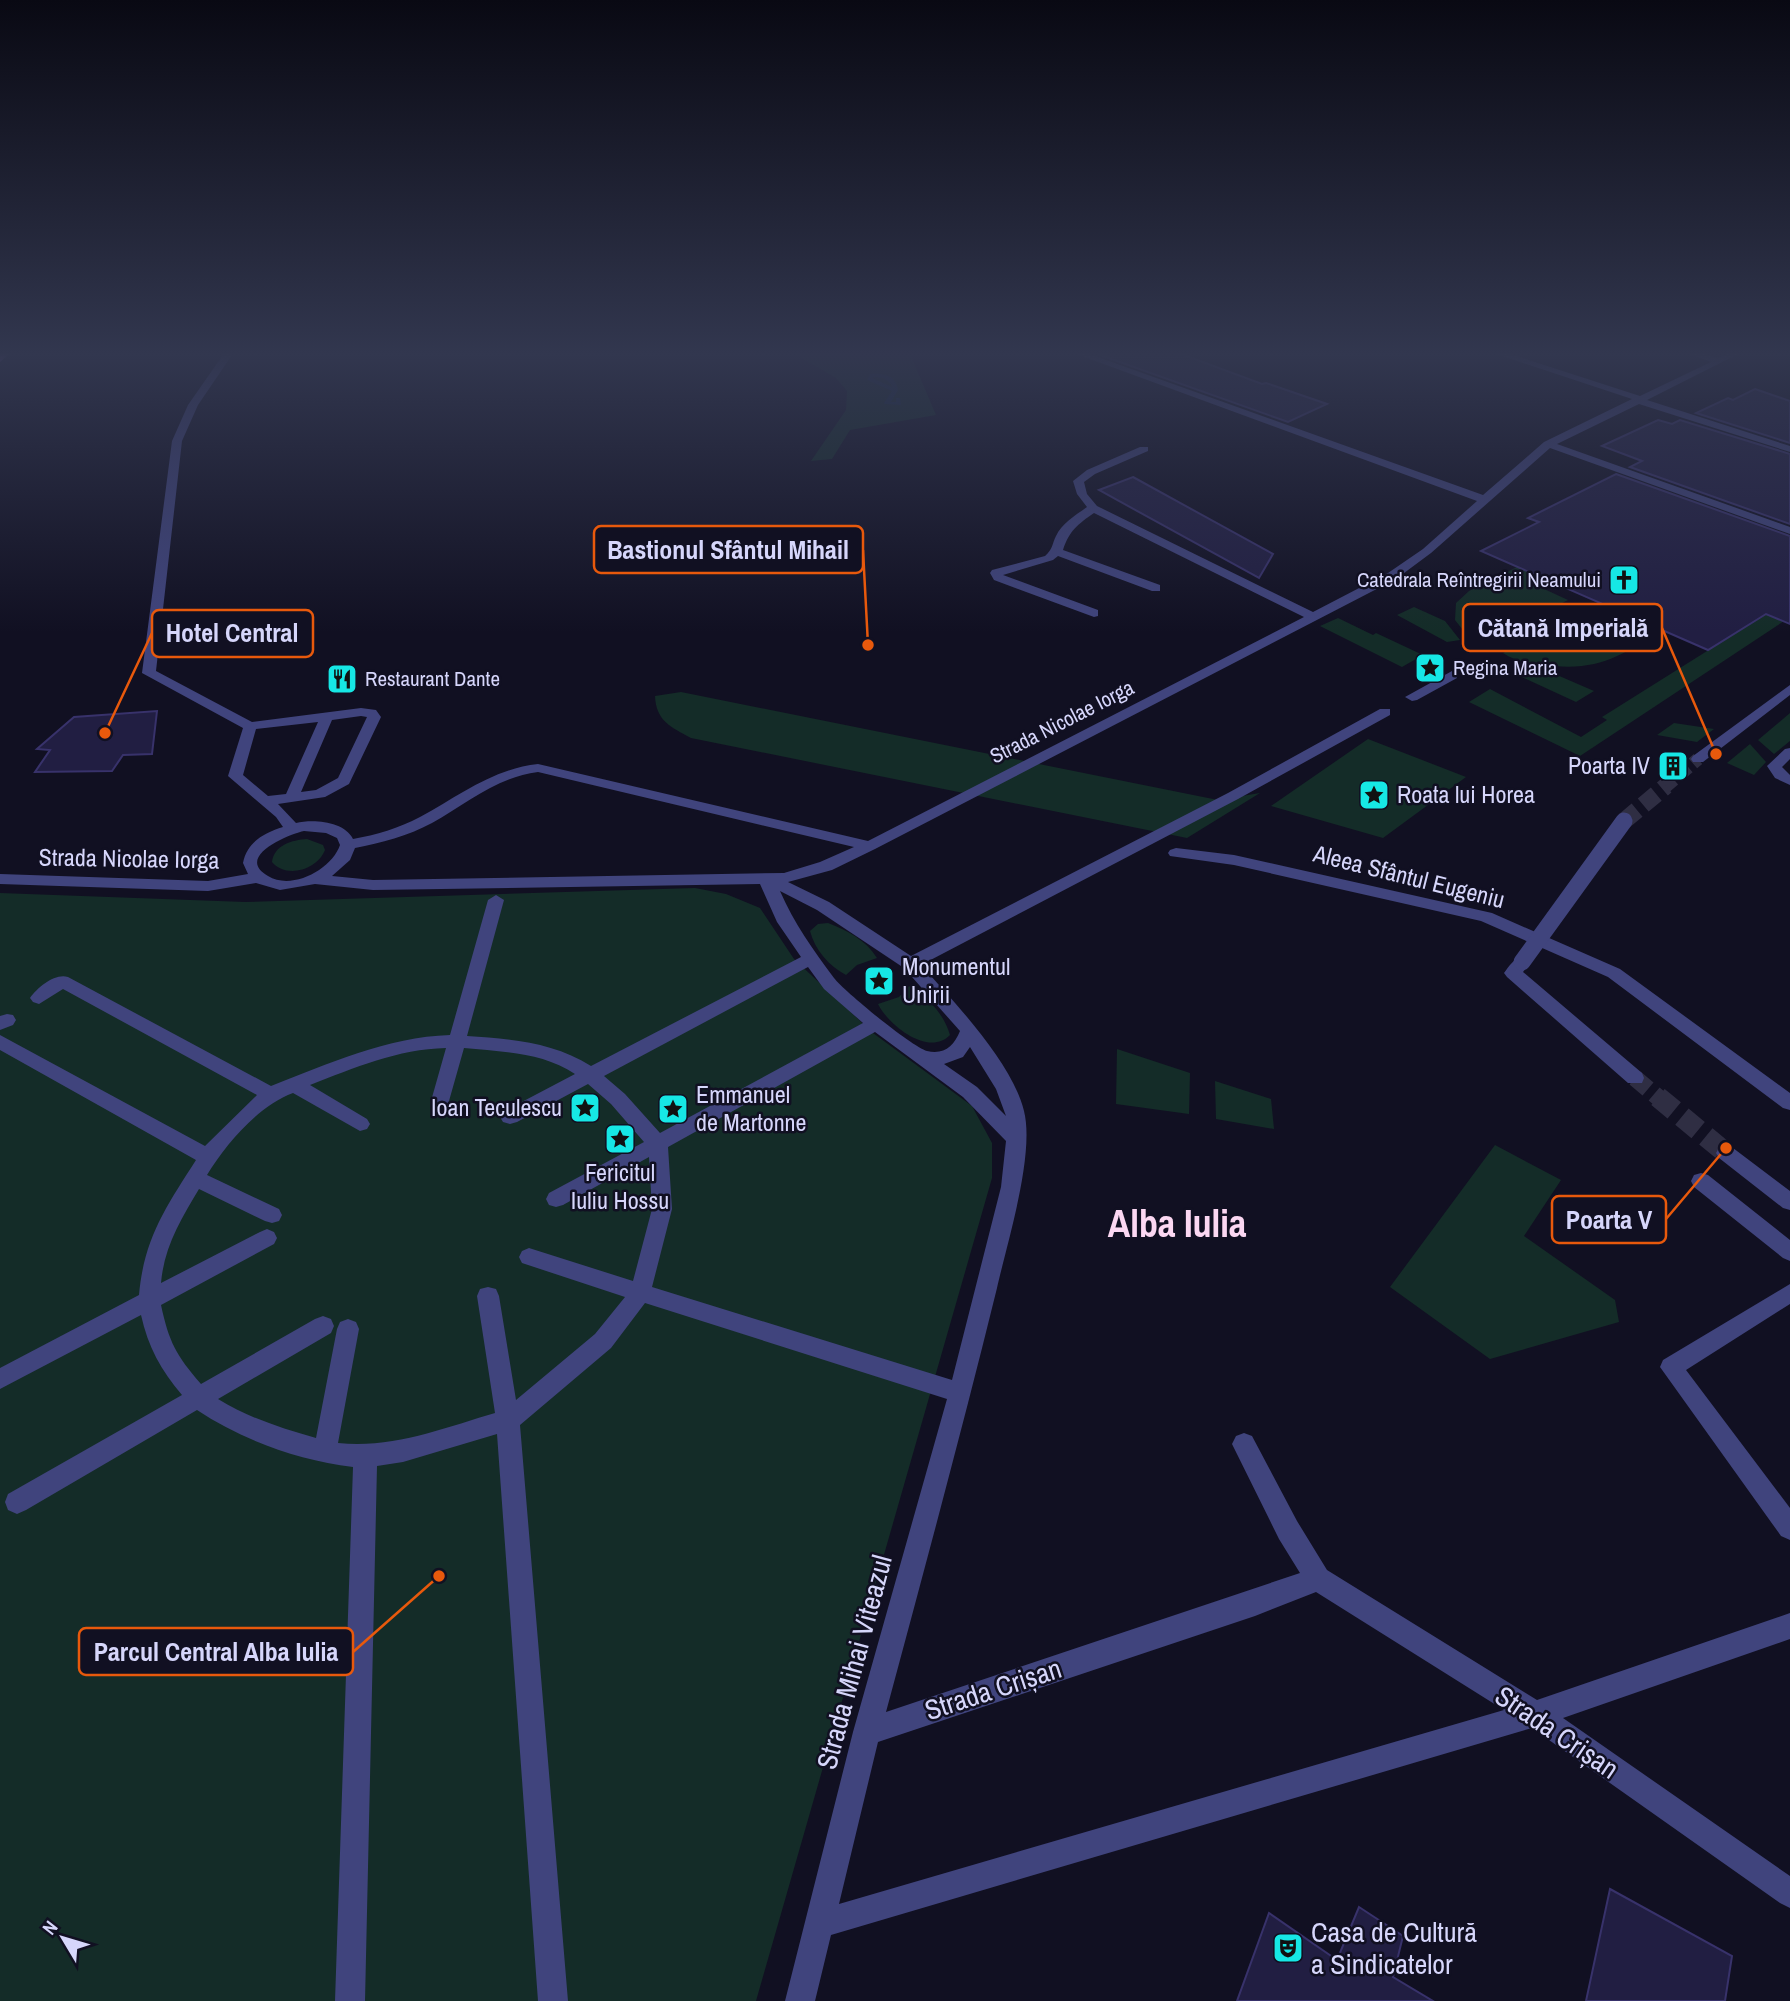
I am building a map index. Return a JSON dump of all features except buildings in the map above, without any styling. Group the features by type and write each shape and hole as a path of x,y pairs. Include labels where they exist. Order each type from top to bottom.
{"street":[{"path":"176,445 149,674 250,726 361,712 371,713 374,717 344,780 320,794 264,801"},
{"path":"1336,445 1486,499"},
{"name":"Strada Nicolae Iorga","path":"775,878 812,871 892,836 1037,758 1404,569 1546,445"},
{"path":"1552,445 1790,531"},
{"path":"1144,449 1091,472 1078,481 1082,494 1093,508 1314,617"},
{"path":"1093,508 1062,535 1057,552 1037,563 996,573 998,577 1094,613"},
{"path":"1057,552 1156,588"},
{"path":"1412,697 1452,675"},
{"path":"1698,759 1790,689"},
{"path":"918,960 1233,796 1385,712"},
{"path":"291,799 327,716"},
{"path":"250,726 235,776 281,814 292,829"},
{"path":"1790,752 1774,766 1776,771 1790,781"},
{"path":"349,844 376,840 423,822 513,771 538,768 870,846"},
{"path":"1624,821 1513,972 1635,1078"},
{"name":"Strada Nicolae Iorga","path":"304,826 330,827 339,831 349,844 341,863 316,879 283,885 268,884 250,871 249,862 254,852 275,834 292,829 304,826"},
{"name":"Aleea Sfântul Eugeniu","path":"1176,853 1234,860 1486,917 1614,973 1790,1103"},
{"name":"Strada Nicolae Iorga","path":"0,879 208,886 257,878"},
{"path":"316,879 373,885 775,878 785,922 830,985 876,1024 970,1092 1016,1139"},
{"name":"Strada Mihai Viteazul","path":"775,878 918,960 970,1030 1005,1087 1015,1112 1016,1139 1011,1187 974,1341 867,1732 800,2001"},
{"path":"440,1101 496,900"},
{"path":"785,922 800,907 823,906"},
{"path":"510,1116 810,959"},
{"path":"39,998 62,981 270,1094"},
{"path":"556,1199 876,1024"},
{"path":"920,1057 943,1058 954,1055 964,1047 970,1030"},
{"path":"455,1041 522,1047 562,1057 589,1074 637,1117 658,1144 662,1209 640,1293 603,1341 508,1420 403,1451 365,1457 325,1452 260,1433 199,1399 173,1368 157,1339 149,1301 152,1267 165,1227 208,1157 223,1138 270,1094 366,1056 424,1042 455,1041"},
{"path":"0,1042 208,1157"},
{"path":"293,1084 360,1124"},
{"path":"1727,1153 1790,1202"},
{"path":"195,1178 272,1215"},
{"path":"1701,1181 1790,1252"},
{"path":"0,1379 267,1238"},
{"path":"529,1258 960,1392"},
{"path":"1790,1293 1671,1367 1790,1528"},
{"path":"488,1296 508,1420 553,2001"},
{"path":"18,1502 323,1326"},
{"path":"325,1452 348,1329"},
{"name":"Strada Crișan","path":"1244,1444 1288,1530 1318,1579 1535,1714 1790,1893"},
{"path":"350,2001 365,1457"},
{"name":"Strada Crișan","path":"867,1732 1255,1603 1318,1579"},
{"path":"820,1924 1535,1714 1790,1626"}],"green space":[{"path":"822,445 840,445 832,459 811,461"},
{"path":"1519,566 1550,579 1541,584 1542,588 1568,600 1486,643 1470,639 1455,620 1456,603 1469,591"},
{"path":"1414,607 1445,621 1460,640 1447,642 1397,615"},
{"path":"1587,608 1613,618 1632,615 1665,629 1621,654 1595,664 1563,667 1533,664 1503,653"},
{"path":"1766,614 1784,621 1580,756 1469,702 1490,689 1581,737 1607,720 1602,717"},
{"path":"1338,618 1423,655 1402,667 1320,626"},
{"path":"1515,669 1557,675 1594,691 1576,702 1513,673"},
{"path":"681,692 1218,800 1260,793 1187,838 691,738 666,722 656,705 655,696"},
{"path":"1790,713 1790,741 1774,754 1758,740"},
{"path":"1674,723 1714,729 1697,742 1657,735"},
{"path":"1368,739 1466,777 1383,838 1271,806"},
{"path":"1750,744 1766,762 1754,775 1727,763"},
{"path":"307,839 323,845 325,850 315,863 293,871 278,867 272,862 273,856 280,848 290,842"},
{"path":"695,888 726,894 760,908 794,959 873,1033 972,1106 992,1143 992,1178 756,2001 0,2001 0,893 245,902"},
{"path":"828,923 856,937 868,946 877,958 857,965 846,975 840,971 819,951 810,931 818,924"},
{"path":"909,986 923,995 934,1007 944,1020 950,1035 941,1041 921,1041 900,1029 883,1013 878,1004 899,997"},
{"path":"1117,1049 1190,1073 1189,1114 1116,1104"},
{"path":"1215,1081 1271,1099 1274,1129 1216,1119"},
{"path":"1495,1145 1561,1180 1524,1236 1615,1300 1619,1322 1490,1359 1390,1287"}],"tunnel":[{"path":"1664,788 1698,759"},
{"path":"1624,821 1666,786"},
{"path":"1635,1078 1660,1099"},
{"path":"1658,1097 1726,1153"}],"place":[{"name":"Catedrala Reîntregirii Neamului","path":"1624,580"},
{"name":"Bastionul Sfântul Mihail","path":"868,645"},
{"name":"Regina Maria","path":"1430,668"},
{"name":"Restaurant Dante","path":"342,679"},
{"name":"Hotel Central","path":"105,733"},
{"name":"Cătană Imperială","path":"1716,754"},
{"name":"Poarta IV","path":"1673,766"},
{"name":"Roata lui Horea","path":"1374,795"},
{"name":"Monumentul Unirii","path":"879,981"},
{"name":"Ioan Teculescu","path":"585,1108"},
{"name":"Emmanuel de Martonne","path":"673,1109"},
{"name":"Fericitul Iuliu Hossu","path":"620,1139"},
{"name":"Poarta V","path":"1726,1148"},
{"name":"Parcul Central Alba Iulia","path":"439,1576"},
{"name":"Casa de Cultură a Sindicatelor","path":"1288,1948"}],"district":[{"name":"Alba Iulia","path":"1177,1224"}]}
